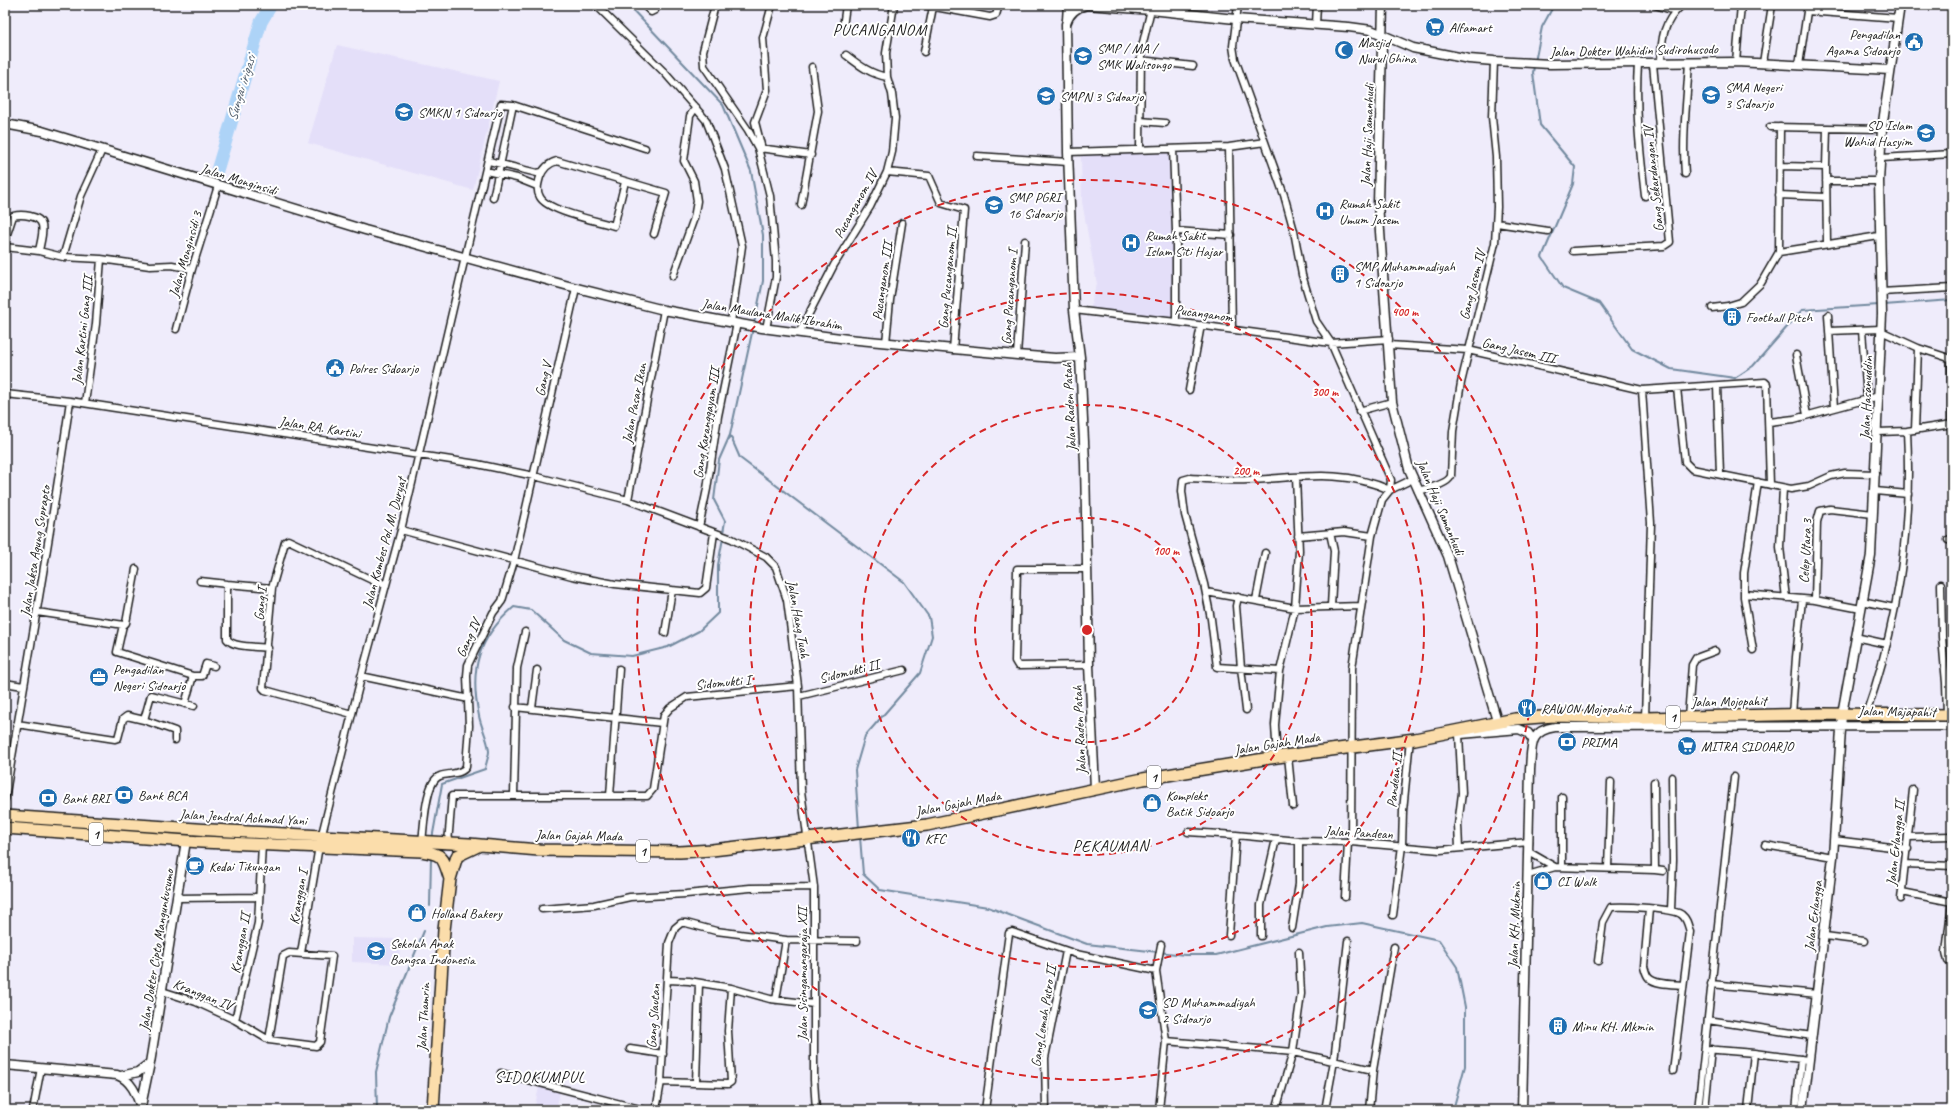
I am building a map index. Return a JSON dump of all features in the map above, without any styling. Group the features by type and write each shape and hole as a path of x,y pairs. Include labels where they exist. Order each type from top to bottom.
{"highway":[{"name":"Jalan Majapahit","path":"1842,720 1866,714 1949,715"},
{"name":"Jalan Mojopahit","path":"1498,721 1554,716 1645,718 1792,715 1842,720"},
{"name":"Jalan Gajah Mada","path":"480,845 539,850 680,852 712,850 873,832 959,820 1095,788 1176,773 1352,746 1437,735 1498,721"},
{"name":"Jalan Jendral Achmad Yani","path":"5,816 210,830 321,841 424,845 444,843 480,845"},
{"name":"Jalan Jendral Achmad Yani","path":"5,828 262,844 321,841"},
{"name":"Jalan Jendral Achmad Yani","path":"424,845 440,855 450,879"},
{"name":"Jalan Thamrin","path":"433,1110 444,930 450,879 457,856 480,845"}],"main road":[{"path":"1066,24 1073,11 1086,5"},
{"name":"Jalan Dokter Wahidin Sudirohusodo","path":"1086,5 1151,8 1235,19 1316,24 1371,30 1413,48 1469,59 1532,64 1736,62 1890,70"},
{"name":"Jalan Haji Samanhudi","path":"1383,5 1378,204 1389,342 1392,402 1409,469 1448,556 1498,721"},
{"name":"Jalan Hasanuddin","path":"1842,720 1871,555 1878,432 1882,314 1879,236 1879,181 1882,129 1900,5"},
{"name":"Jalan Raden Patah","path":"1066,24 1068,162 1074,310 1080,357 1087,532 1086,569 1089,665 1095,788"},
{"name":"Jalan Monginsidi","path":"5,124 42,131 365,230 466,256"},
{"name":"Jalan Maulana Malik Ibrahim","path":"466,256 576,288 664,310 764,329 953,350 1055,358 1080,357"},
{"name":"Jalan Majapahit","path":"1842,720 1952,726"},
{"name":"Jalan Mojopahit","path":"1533,740 1539,732 1545,728 1555,726 1842,720"},
{"name":"Jalan Erlangga","path":"1803,1110 1805,1059 1812,1036 1825,936 1833,856 1842,720"},
{"name":"Jalan Gajah Mada","path":"1437,735 1519,729 1528,732 1533,740"},
{"name":"Jalan KH. Mukmin","path":"1522,1110 1533,740"},
{"name":"Jalan Dokter Cipto Mangunkusumo","path":"142,1108 178,898 186,840"},
{"path":"5,1065 97,1072 121,1076 138,1072 150,1063"},
{"path":"121,1076 132,1088 142,1108"}],"street":[{"name":"Gang Karanggayam III","path":"596,5 664,72 706,120 725,169 741,240 742,246 735,323 718,416 707,489 699,527"},
{"path":"644,5 651,12 655,10 657,5"},
{"path":"715,5 703,51 704,66 760,148 811,155"},
{"path":"764,329 776,277 776,261 770,196 755,122 767,90 763,38 772,5"},
{"path":"843,27 846,5"},
{"name":"Pucanganom IV","path":"799,333 834,265 870,207 887,172 892,152 895,118 892,94 887,77 886,53 894,5"},
{"path":"924,5 990,17 996,15 999,5"},
{"path":"1066,24 1067,5"},
{"path":"1238,5 1235,19 1233,46 1235,59 1266,142 1294,231 1302,274 1316,321 1331,344 1359,411 1391,478 1390,490"},
{"path":"1316,24 1317,5"},
{"path":"1658,5 1675,11"},
{"path":"1657,63 1665,26 1675,11 1682,5"},
{"path":"1736,62 1741,5"},
{"path":"1763,63 1772,5"},
{"path":"924,52 933,7"},
{"path":"1140,149 1140,60 1151,8"},
{"path":"1799,65 1808,8 1898,18"},
{"path":"846,55 861,67 875,75 887,77"},
{"path":"1140,60 1193,66"},
{"name":"Gang Jasem IV","path":"1418,491 1443,483 1449,480 1451,476 1453,431 1468,350 1495,243 1497,223 1496,157 1492,117 1494,61"},
{"path":"1685,174 1683,141 1686,125 1689,62"},
{"name":"Gang Sekardangan IV","path":"1573,251 1664,246 1670,242 1657,63"},
{"path":"1638,64 1637,96 1640,158 1645,196"},
{"path":"801,205 818,111 812,66"},
{"name":"Jalan Kombes Pol. M. Duryat","path":"321,841 352,714 419,455 489,161 501,104 513,105"},
{"path":"492,198 501,164 513,105 645,148"},
{"path":"674,276 694,218 697,201 694,181 684,161 690,116 696,107"},
{"path":"1140,121 1165,123"},
{"path":"1770,127 1882,129"},
{"path":"1712,308 1728,306 1741,302 1761,283 1779,252 1780,127"},
{"path":"1827,128 1827,244"},
{"path":"1068,152 1229,147 1266,142"},
{"path":"1229,147 1232,329"},
{"path":"1173,149 1176,231 1176,322"},
{"path":"63,257 81,196 102,150"},
{"path":"1881,158 1952,154"},
{"path":"977,156 1068,162"},
{"path":"489,161 537,173 542,172"},
{"path":"625,182 614,226 553,207 540,197 537,186 542,172 549,164 557,161 666,193 654,234"},
{"path":"1780,166 1826,167"},
{"path":"486,171 517,178 537,186"},
{"name":"Gang Pucanganom II","path":"887,172 929,176 941,203 962,209 965,212 953,350"},
{"path":"1826,181 1879,181"},
{"name":"Jalan Monginsidi 3","path":"176,328 192,269 218,186"},
{"path":"1779,195 1826,197"},
{"path":"5,240 13,216 22,215 33,217 40,221 43,226 39,251"},
{"name":"Pucanganom III","path":"886,343 890,300 902,223"},
{"path":"1497,223 1548,231"},
{"path":"1176,231 1231,235"},
{"path":"1779,252 1879,236"},
{"name":"Gang Pucanganom I","path":"1017,355 1025,241"},
{"path":"5,247 39,251 63,257 101,259 150,266 172,265 192,269"},
{"name":"Jalan Kartini Gang III","path":"85,403 96,324 101,259"},
{"name":"Gang V","path":"534,476 576,288"},
{"path":"1881,295 1952,288"},
{"name":"Jalan Pasar Ikan","path":"628,500 664,310"},
{"name":"Pucanganom","path":"1074,310 1232,329 1331,344 1389,342"},
{"path":"1828,316 1834,408"},
{"path":"1189,390 1201,325"},
{"path":"1862,330 1867,399"},
{"path":"1829,331 1881,330 1918,348 1952,359 1952,435"},
{"name":"Gang Jasem III","path":"1389,342 1468,350 1642,390 1765,382 1767,384 1769,422"},
{"path":"1915,430 1918,348"},
{"path":"1796,355 1807,415"},
{"path":"1717,386 1720,474"},
{"path":"1677,388 1685,462 1692,469 1783,488 1809,486 1831,476 1845,473 1876,474"},
{"path":"1642,390 1651,523 1645,718"},
{"name":"Jalan RA. Kartini","path":"5,394 85,403 477,464 534,476 628,500"},
{"path":"1770,485 1769,422 1794,419 1879,396"},
{"name":"Jalan Jaksa Agung Suprapto","path":"5,799 23,686 37,612 70,401"},
{"path":"1359,411 1392,402"},
{"path":"1878,432 1907,431 1952,424"},
{"path":"1866,714 1887,644 1901,572 1908,494 1907,431"},
{"path":"1280,671 1219,668 1216,665 1211,619 1206,592 1185,515 1182,491 1183,480 1186,478 1247,480 1329,475 1372,482 1390,490"},
{"name":"Gang IV","path":"424,845 427,799 436,780 440,776 462,771 466,767 470,726 467,676 470,660 493,613 502,601 514,561 534,476"},
{"path":"1277,757 1275,725 1280,671 1295,608 1299,550 1296,477"},
{"path":"1345,897 1350,842 1352,668 1372,536 1382,500 1390,490 1413,478"},
{"path":"1753,650 1744,594 1744,573 1758,482"},
{"path":"1783,488 1780,547 1786,598"},
{"path":"1875,491 1908,494"},
{"name":"Jalan Hang Tuah","path":"628,500 732,539 766,557 776,567 787,600 798,686 801,792 806,839"},
{"name":"Celep Utara 3","path":"1815,600 1817,522 1820,510 1830,509 1873,514"},
{"path":"400,530 572,576 615,584 700,592 705,591 716,534"},
{"path":"1298,536 1344,532 1372,536"},
{"path":"1330,533 1334,551 1331,606"},
{"name":"Gang I","path":"352,714 265,690 263,688 268,648 272,588 285,542 288,540 376,582 386,584"},
{"path":"1256,600 1265,553"},
{"path":"136,569 126,623 122,625 117,652 193,676 203,677 206,664 214,666"},
{"path":"1086,569 1017,569 1015,661 1018,666 1089,665"},
{"path":"200,581 272,588"},
{"path":"227,584 227,639 229,642 237,644 268,648"},
{"path":"1941,584 1942,637 1949,715"},
{"path":"665,633 672,590"},
{"path":"1206,592 1295,608 1361,606"},
{"path":"1744,594 1895,608"},
{"path":"1238,597 1236,606 1246,710"},
{"path":"1792,715 1802,600"},
{"path":"37,612 122,625"},
{"path":"514,795 517,668 525,632"},
{"path":"1856,637 1887,644"},
{"path":"1688,717 1692,664 1696,658 1715,651"},
{"path":"610,796 617,718 619,669"},
{"path":"532,708 537,670"},
{"name":"Sidomukti II","path":"799,696 904,670"},
{"path":"185,704 193,676"},
{"path":"362,676 469,699"},
{"path":"5,683 23,686"},
{"name":"Sidomukti I","path":"662,723 664,715 670,708 687,698 798,686"},
{"path":"144,720 151,695 194,706"},
{"path":"444,843 452,796 514,795 644,797 653,789 662,723 515,707"},
{"path":"17,724 115,739 118,738 124,718 127,716 144,720 175,731 175,740"},
{"path":"1459,734 1462,794 1458,825 1459,848"},
{"name":"Pandean II","path":"1393,915 1402,846 1402,811 1410,739"},
{"path":"1288,756 1293,806"},
{"path":"1671,910 1672,777"},
{"path":"1705,1110 1708,1020 1734,777"},
{"path":"1608,868 1611,782"},
{"path":"1654,782 1655,870"},
{"name":"Jalan Erlangga II","path":"1913,790 1902,896 1952,902"},
{"path":"1559,867 1562,797"},
{"name":"Jalan Pandean","path":"1188,832 1236,834 1299,841 1350,842 1440,850 1529,842"},
{"path":"1228,934 1236,834"},
{"path":"1909,837 1952,836"},
{"name":"Jalan Sisingamangaraja XII","path":"806,839 810,852 814,887 816,1110"},
{"path":"1261,936 1261,906 1276,839"},
{"path":"1834,840 1908,849"},
{"name":"Kranggan I","path":"301,953 321,841"},
{"path":"1292,928 1299,884 1299,841"},
{"name":"Kranggan II","path":"235,1020 258,923 258,897 262,844"},
{"path":"1765,845 1833,856"},
{"path":"1529,852 1559,867"},
{"path":"1906,864 1952,866"},
{"path":"1528,876 1559,867 1663,871"},
{"path":"542,909 594,905 630,897 750,888 814,887"},
{"path":"178,898 258,897"},
{"path":"1952,902 1946,952 1948,961 1952,963"},
{"path":"1598,961 1604,922 1611,907 1622,906 1671,910 1681,914 1687,921 1690,932 1673,1071"},
{"path":"1649,909 1644,966 1646,974 1649,978 1655,981 1683,985"},
{"name":"Gang Slautan","path":"656,1110 661,1082 669,943 675,928 678,925 686,923 716,931 786,940"},
{"path":"985,1110 1009,933 1012,932 1066,951 1103,961 1156,969"},
{"path":"1825,936 1864,940"},
{"path":"776,1000 786,940 856,941"},
{"path":"1325,1110 1334,1061 1348,941"},
{"path":"1159,1110 1166,1041 1156,969 1161,945"},
{"path":"1370,1110 1372,1070 1394,947"},
{"name":"Gang Lemah Putro II","path":"1046,1110 1046,1058 1066,951"},
{"path":"1276,1110 1293,1052 1301,994 1299,952"},
{"path":"286,953 332,956 320,1042 318,1045 313,1046 269,1040 283,956 286,953"},
{"path":"668,980 731,988 776,1000 814,1004"},
{"path":"696,1083 699,983"},
{"path":"1712,984 1817,994"},
{"path":"661,1082 728,1084 731,1082 728,1032 731,988"},
{"name":"Kranggan IV","path":"162,991 196,1002 235,1020 269,1040"},
{"path":"1708,1020 1812,1036"},
{"path":"1166,1041 1293,1052 1372,1070"},
{"path":"1708,1049 1805,1059 1796,1110"},
{"path":"1698,1110 1708,1049"},
{"path":"630,1050 663,1054"},
{"path":"1748,1110 1754,1053"},
{"path":"33,1110 41,1068"},
{"path":"501,1073 644,1110"}],"shaded area":[{"name":"SMKN 1 Sidoarjo","path":"337,45 499,81 473,190 308,143"},
{"name":"Rumah Sakit Islam Siti Hajar","path":"1171,152 1175,320 1091,309 1093,294 1097,284 1082,202 1081,155"},
{"name":"Sekolah Anak Bangsa Indonesia","path":"352,938 400,939 399,964 352,962"},
{"path":"539,1087 560,1092 556,1110 534,1110"}],"waterway":[{"name":"Sungai irigasi","path":"216,174 261,22 271,5"},
{"path":"628,5 723,105 751,171 763,235 763,281 754,324"},
{"path":"1535,62 1542,27 1554,5"},
{"path":"1534,66 1533,73 1540,125 1575,167 1573,184 1542,257 1563,288 1599,303 1632,349 1671,369 1735,378 1753,366 1802,310 1879,305"},
{"path":"1884,305 1952,300"},
{"path":"753,328 730,435 740,458 904,582 929,617 932,636 920,673 865,736 855,770 859,829"},
{"path":"723,533 725,521 714,500 719,460 730,435"},
{"path":"432,839 442,784 485,769 489,751 480,720 476,699 476,669 484,643 492,630 502,619 514,607 531,610 564,640 591,653 632,656 668,647 699,631 718,613 718,565 723,538"},
{"path":"860,837 863,874 880,890 988,907 1087,944 1185,955 1216,955 1327,927 1362,923 1439,940 1457,967 1465,1007 1465,1066 1453,1110"},
{"path":"430,906 431,857"},
{"path":"377,1110 376,1072 389,1017 424,931"}],"place":[{"name":"Alfamart","path":"1435,27"},
{"name":"Pengadilan Agama Sidoarjo","path":"1914,42"},
{"name":"Masjid Nurul Ghina","path":"1344,50"},
{"name":"SMP / MA / SMK Walisongo","path":"1083,56"},
{"name":"SMA Negeri 3 Sidoarjo","path":"1711,95"},
{"name":"SMPN 3 Sidoarjo","path":"1046,96"},
{"name":"SMKN 1 Sidoarjo","path":"404,112"},
{"name":"SD Islam Wahid Hasyim","path":"1926,133"},
{"name":"SMP PGRI 16 Sidoarjo","path":"994,205"},
{"name":"Rumah Sakit Umum Jasem","path":"1325,211"},
{"name":"Rumah Sakit Islam Siti Hajar","path":"1131,243"},
{"name":"SMP Muhammadiyah 1 Sidoarjo","path":"1340,274"},
{"name":"Football Pitch","path":"1732,317"},
{"name":"Polres Sidoarjo","path":"335,368"},
{"name":"Pengadilan Negeri Sidoarjo","path":"99,677"},
{"name":"RAWON Mojopahit","path":"1527,708"},
{"name":"PRIMA","path":"1567,742"},
{"name":"MITRA SIDOARJO","path":"1687,746"},
{"name":"Bank BCA","path":"124,795"},
{"name":"Bank BRI","path":"48,798"},
{"name":"Kompleks Batik Sidoarjo","path":"1152,803"},
{"name":"KFC","path":"911,838"},
{"name":"Kedai Tikungan","path":"195,866"},
{"name":"CI Walk","path":"1543,881"},
{"name":"Holland Bakery","path":"417,913"},
{"name":"Sekolah Anak Bangsa Indonesia","path":"376,951"},
{"name":"SD Muhammadiyah 2 Sidoarjo","path":"1148,1010"},
{"name":"Minu KH. Mkmin","path":"1558,1026"}],"district":[{"name":"PUCANGANOM","path":"880,29"},
{"name":"PEKAUMAN","path":"1111,845"},
{"name":"SIDOKUMPUL","path":"540,1076"}]}
